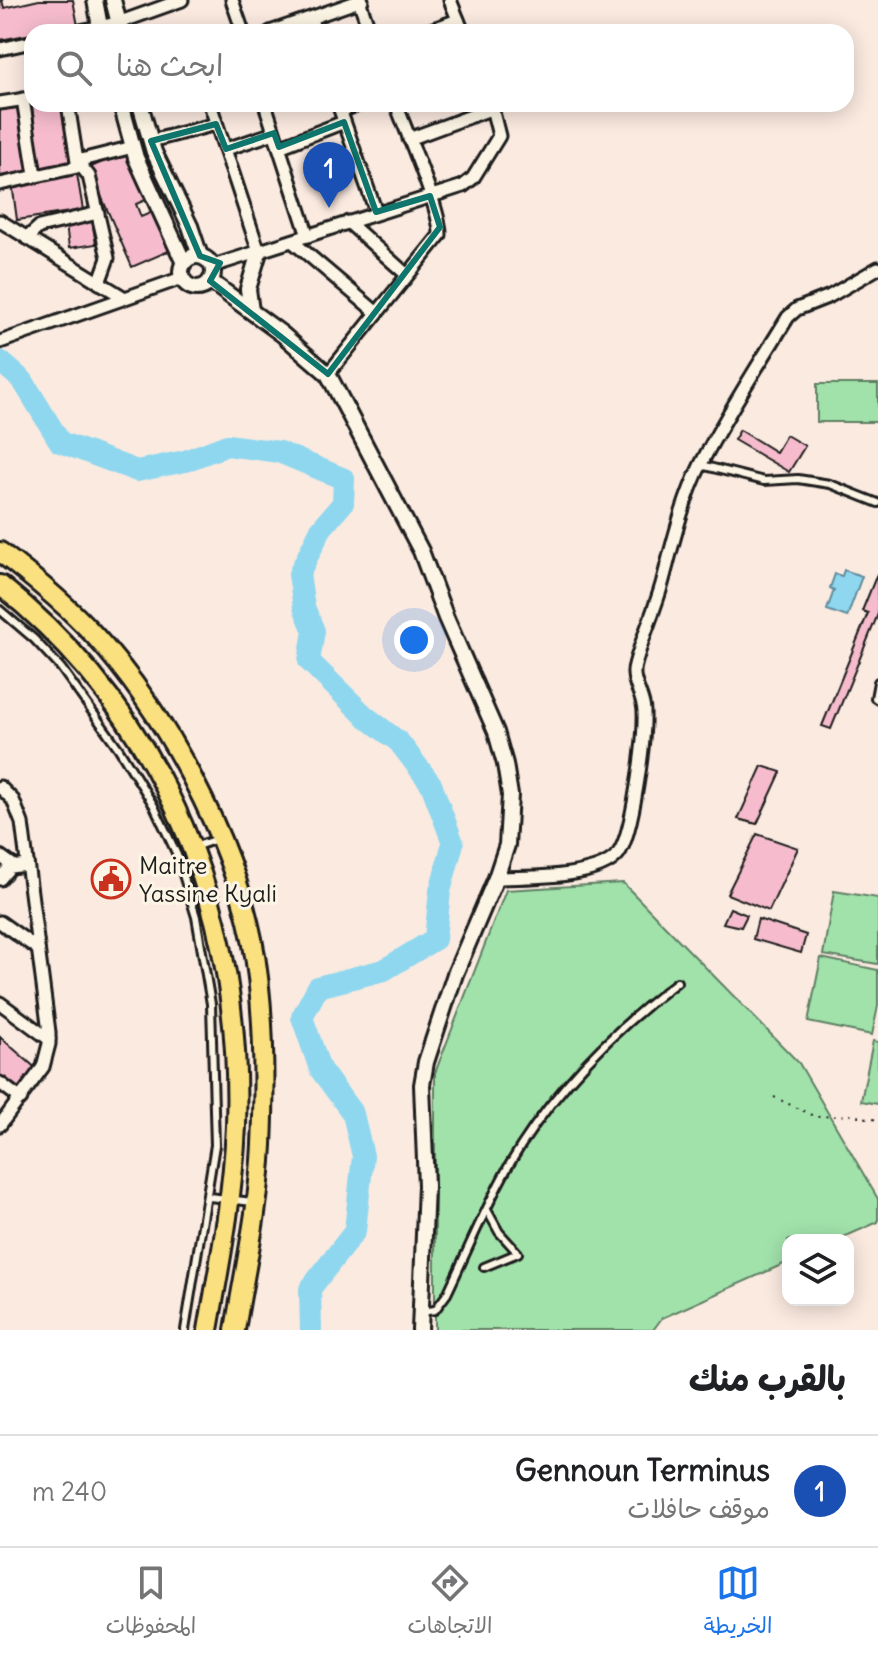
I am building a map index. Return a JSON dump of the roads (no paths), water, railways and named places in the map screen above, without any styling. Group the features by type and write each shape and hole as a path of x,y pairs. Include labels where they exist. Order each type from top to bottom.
{"main road":[{"path":"1,556 36,579 95,636 131,682 179,755 221,838 252,940 259,1001 262,1146 235,1330"},
{"path":"0,585 56,635 92,675 151,760 167,788 185,851 216,918 230,998 236,1124 230,1198 208,1330"}],"street":[{"path":"95,0 99,24"},
{"path":"113,0 119,24"},
{"path":"127,24 182,0"},
{"path":"232,0 240,24"},
{"path":"295,24 360,0 368,24"},
{"path":"450,0 460,24"},
{"path":"311,19 313,24"},
{"path":"447,24 458,20"},
{"path":"0,49 24,44"},
{"path":"0,103 24,99"},
{"path":"29,112 35,175"},
{"path":"70,112 80,163 89,176 108,258 99,283"},
{"path":"123,112 133,147 183,270 194,288 199,288 211,274 259,252 463,186 473,178 499,136 493,112"},
{"path":"142,112 151,141 190,226 200,256 211,274 328,374 421,551 496,732 505,764 510,795 507,845 455,974 426,1062 422,1085 426,1186 420,1330"},
{"path":"212,112 259,252 248,289 251,311"},
{"path":"267,112 308,236"},
{"path":"279,147 341,112 376,212"},
{"path":"328,374 440,235 430,196 399,112"},
{"path":"409,139 477,112"},
{"path":"151,141 216,124"},
{"path":"226,149 274,133"},
{"path":"0,184 133,147"},
{"path":"27,238 39,227 98,213"},
{"path":"0,221 123,297"},
{"path":"348,222 407,275"},
{"path":"292,241 377,313"},
{"path":"0,342 123,297 183,270 200,256"},
{"path":"496,878 565,874 610,862 619,853 625,841 644,712 636,686 635,664 661,586 676,526 701,465 788,317 797,309 830,296 878,268"},
{"path":"0,787 13,800 20,814 49,1039 43,1067 0,1125"},
{"path":"0,856 14,866"},
{"path":"0,879 14,866 27,865"},
{"path":"0,922 38,949"},
{"path":"0,1003 49,1039"},
{"path":"0,1083 21,1099"}],"lane":[{"path":"701,465 764,481 798,479 830,484 878,503"},
{"path":"0,610 34,639 61,668 185,851 211,1004 215,1145 209,1197 185,1330"},
{"path":"878,682 875,698 878,700"},
{"path":"185,851 221,838"},
{"path":"421,1312 430,1312 440,1305 510,1164 555,1099 624,1025 677,982"},
{"path":"209,1197 256,1202"},
{"path":"484,1267 494,1260 518,1253 499,1232 487,1210"}],"water":[{"path":"844,570 862,576 847,617 827,610 834,590 830,588 835,574 842,576"}],"waterway":[{"path":"0,361 23,381 60,442 137,471 185,461 227,445 279,452 344,479 343,503 321,529 299,574 304,607 314,631 309,661 365,716 399,742 431,784 453,843 440,891 435,939 384,970 318,987 302,1017 320,1069 353,1114 363,1156 355,1231 310,1289 311,1330"}],"place":[{"name":"Gennoun Terminus","path":"329,208"},
{"name":"Maitre Yassine Kyali","path":"111,879"}]}
